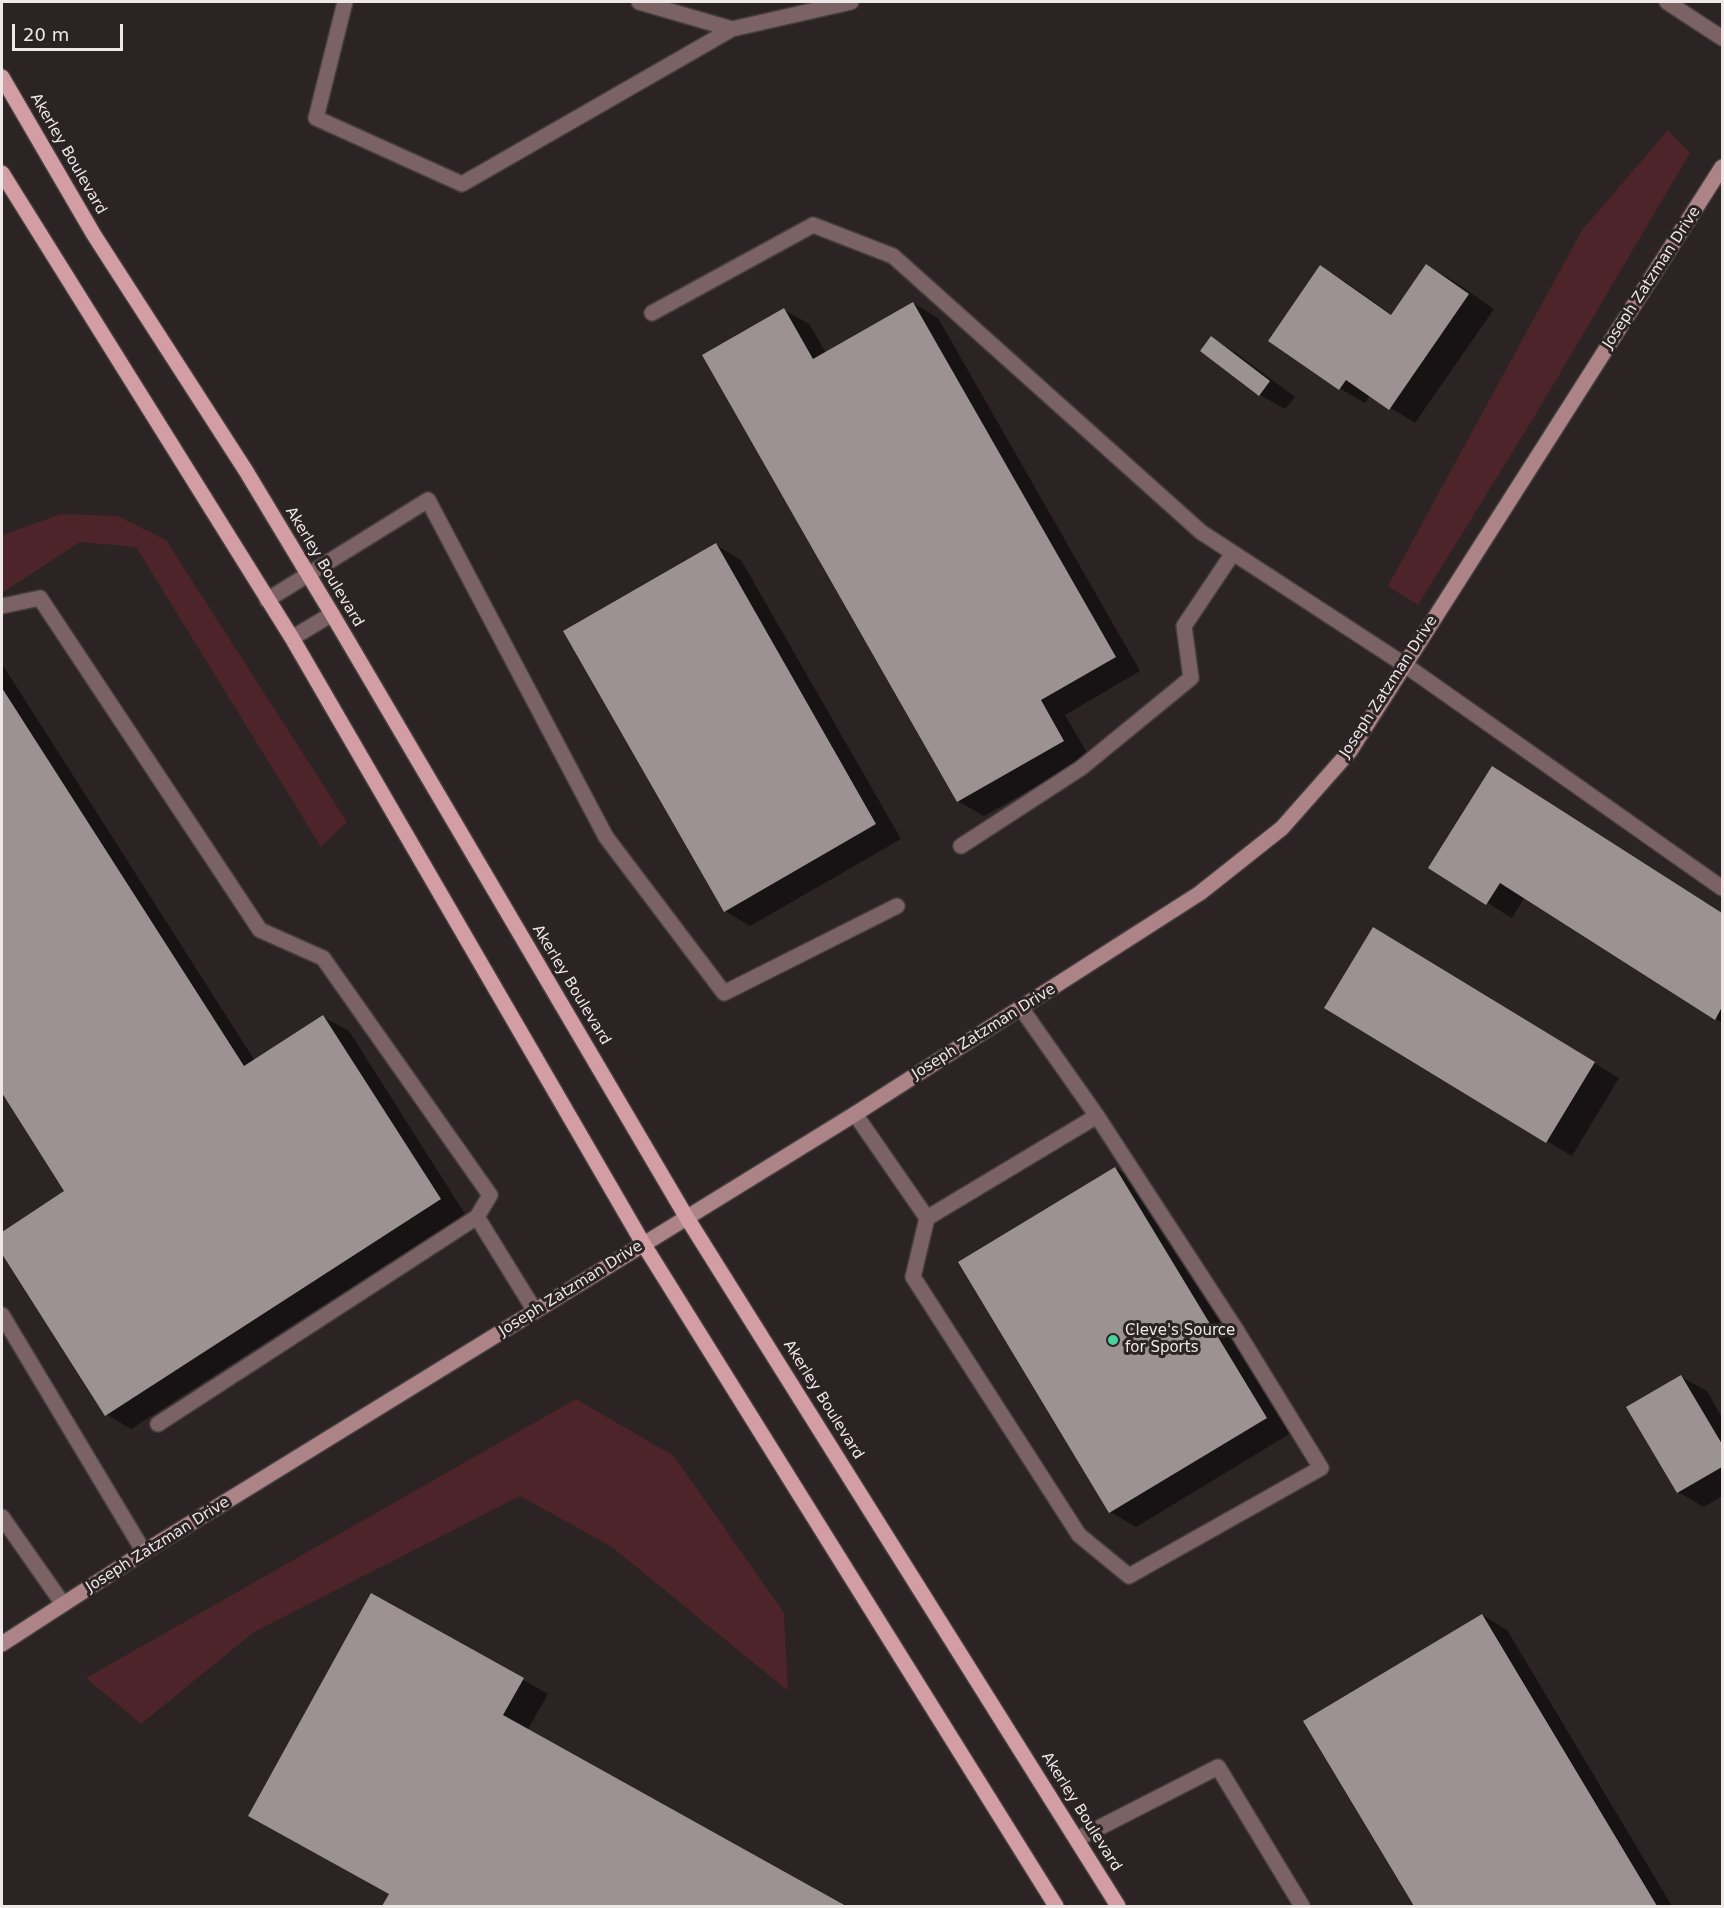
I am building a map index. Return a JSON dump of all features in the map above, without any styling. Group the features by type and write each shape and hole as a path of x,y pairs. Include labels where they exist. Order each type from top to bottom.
{"main road":[{"name":"Akerley Boulevard","path":"2,77 94,235 246,471 308,574 687,1218 1118,1906"},
{"path":"2,173 292,638 644,1245 1056,1906"}],"street":[{"path":"345,2 316,118 462,184 732,29 851,2"},
{"path":"639,2 732,29"},
{"path":"1667,2 1722,38"},
{"name":"Joseph Zatzman Drive","path":"2,1644 144,1552 855,1114 1200,893 1282,828 1350,751 1722,167"},
{"path":"652,314 813,225 893,256 1201,532 1405,665 1722,888"},
{"path":"267,600 428,500 606,837 724,993 897,906"},
{"path":"961,846 1081,768 1191,678 1184,626 1233,553"},
{"path":"2,606 40,598 260,930 323,958 490,1195 477,1217 158,1424"},
{"path":"292,638 332,614"},
{"path":"1021,1008 1097,1116 1235,1328 1321,1468 1129,1576 1079,1535 913,1277 927,1218 1097,1116"},
{"path":"855,1114 927,1218"},
{"path":"477,1217 535,1311"},
{"path":"2,1315 144,1552"},
{"path":"2,1517 63,1604"},
{"path":"1077,1839 1218,1767 1302,1906"}],"shaded area":[{"path":"1668,130 1690,153 1536,414 1418,605 1388,586 1582,230"},
{"path":"61,514 118,516 166,540 347,822 321,847 136,547 80,542 2,593 2,535"},
{"path":"576,1399 674,1456 784,1613 788,1691 612,1547 520,1496 254,1632 141,1724 86,1678"}],"building":[{"path":"1426,264 1469,294 1389,410 1346,380 1339,390 1268,341 1320,265 1391,315"},
{"path":"913,302 1116,657 1041,700 1064,741 957,802 702,355 784,308 813,359"},
{"path":"1211,336 1270,381 1259,396 1200,351"},
{"path":"716,543 876,824 724,912 563,631"},
{"path":"2,688 244,1066 323,1015 441,1199 105,1416 2,1254 2,1232 64,1191 2,1093"},
{"path":"1492,766 1722,913 1722,1007 1715,1020 1500,883 1486,905 1428,868"},
{"path":"1373,927 1595,1062 1546,1143 1324,1008"},
{"name":"Cleve's Source for Sports","path":"1115,1167 1267,1418 1109,1513 958,1262"},
{"path":"1681,1375 1722,1444 1722,1467 1677,1493 1626,1407"},
{"path":"371,1593 524,1678 503,1715 846,1906 382,1906 389,1894 248,1816"},
{"path":"1482,1614 1657,1906 1414,1906 1303,1721"}],"place":[{"name":"Cleve's Source for Sports","path":"1113,1340"}]}
